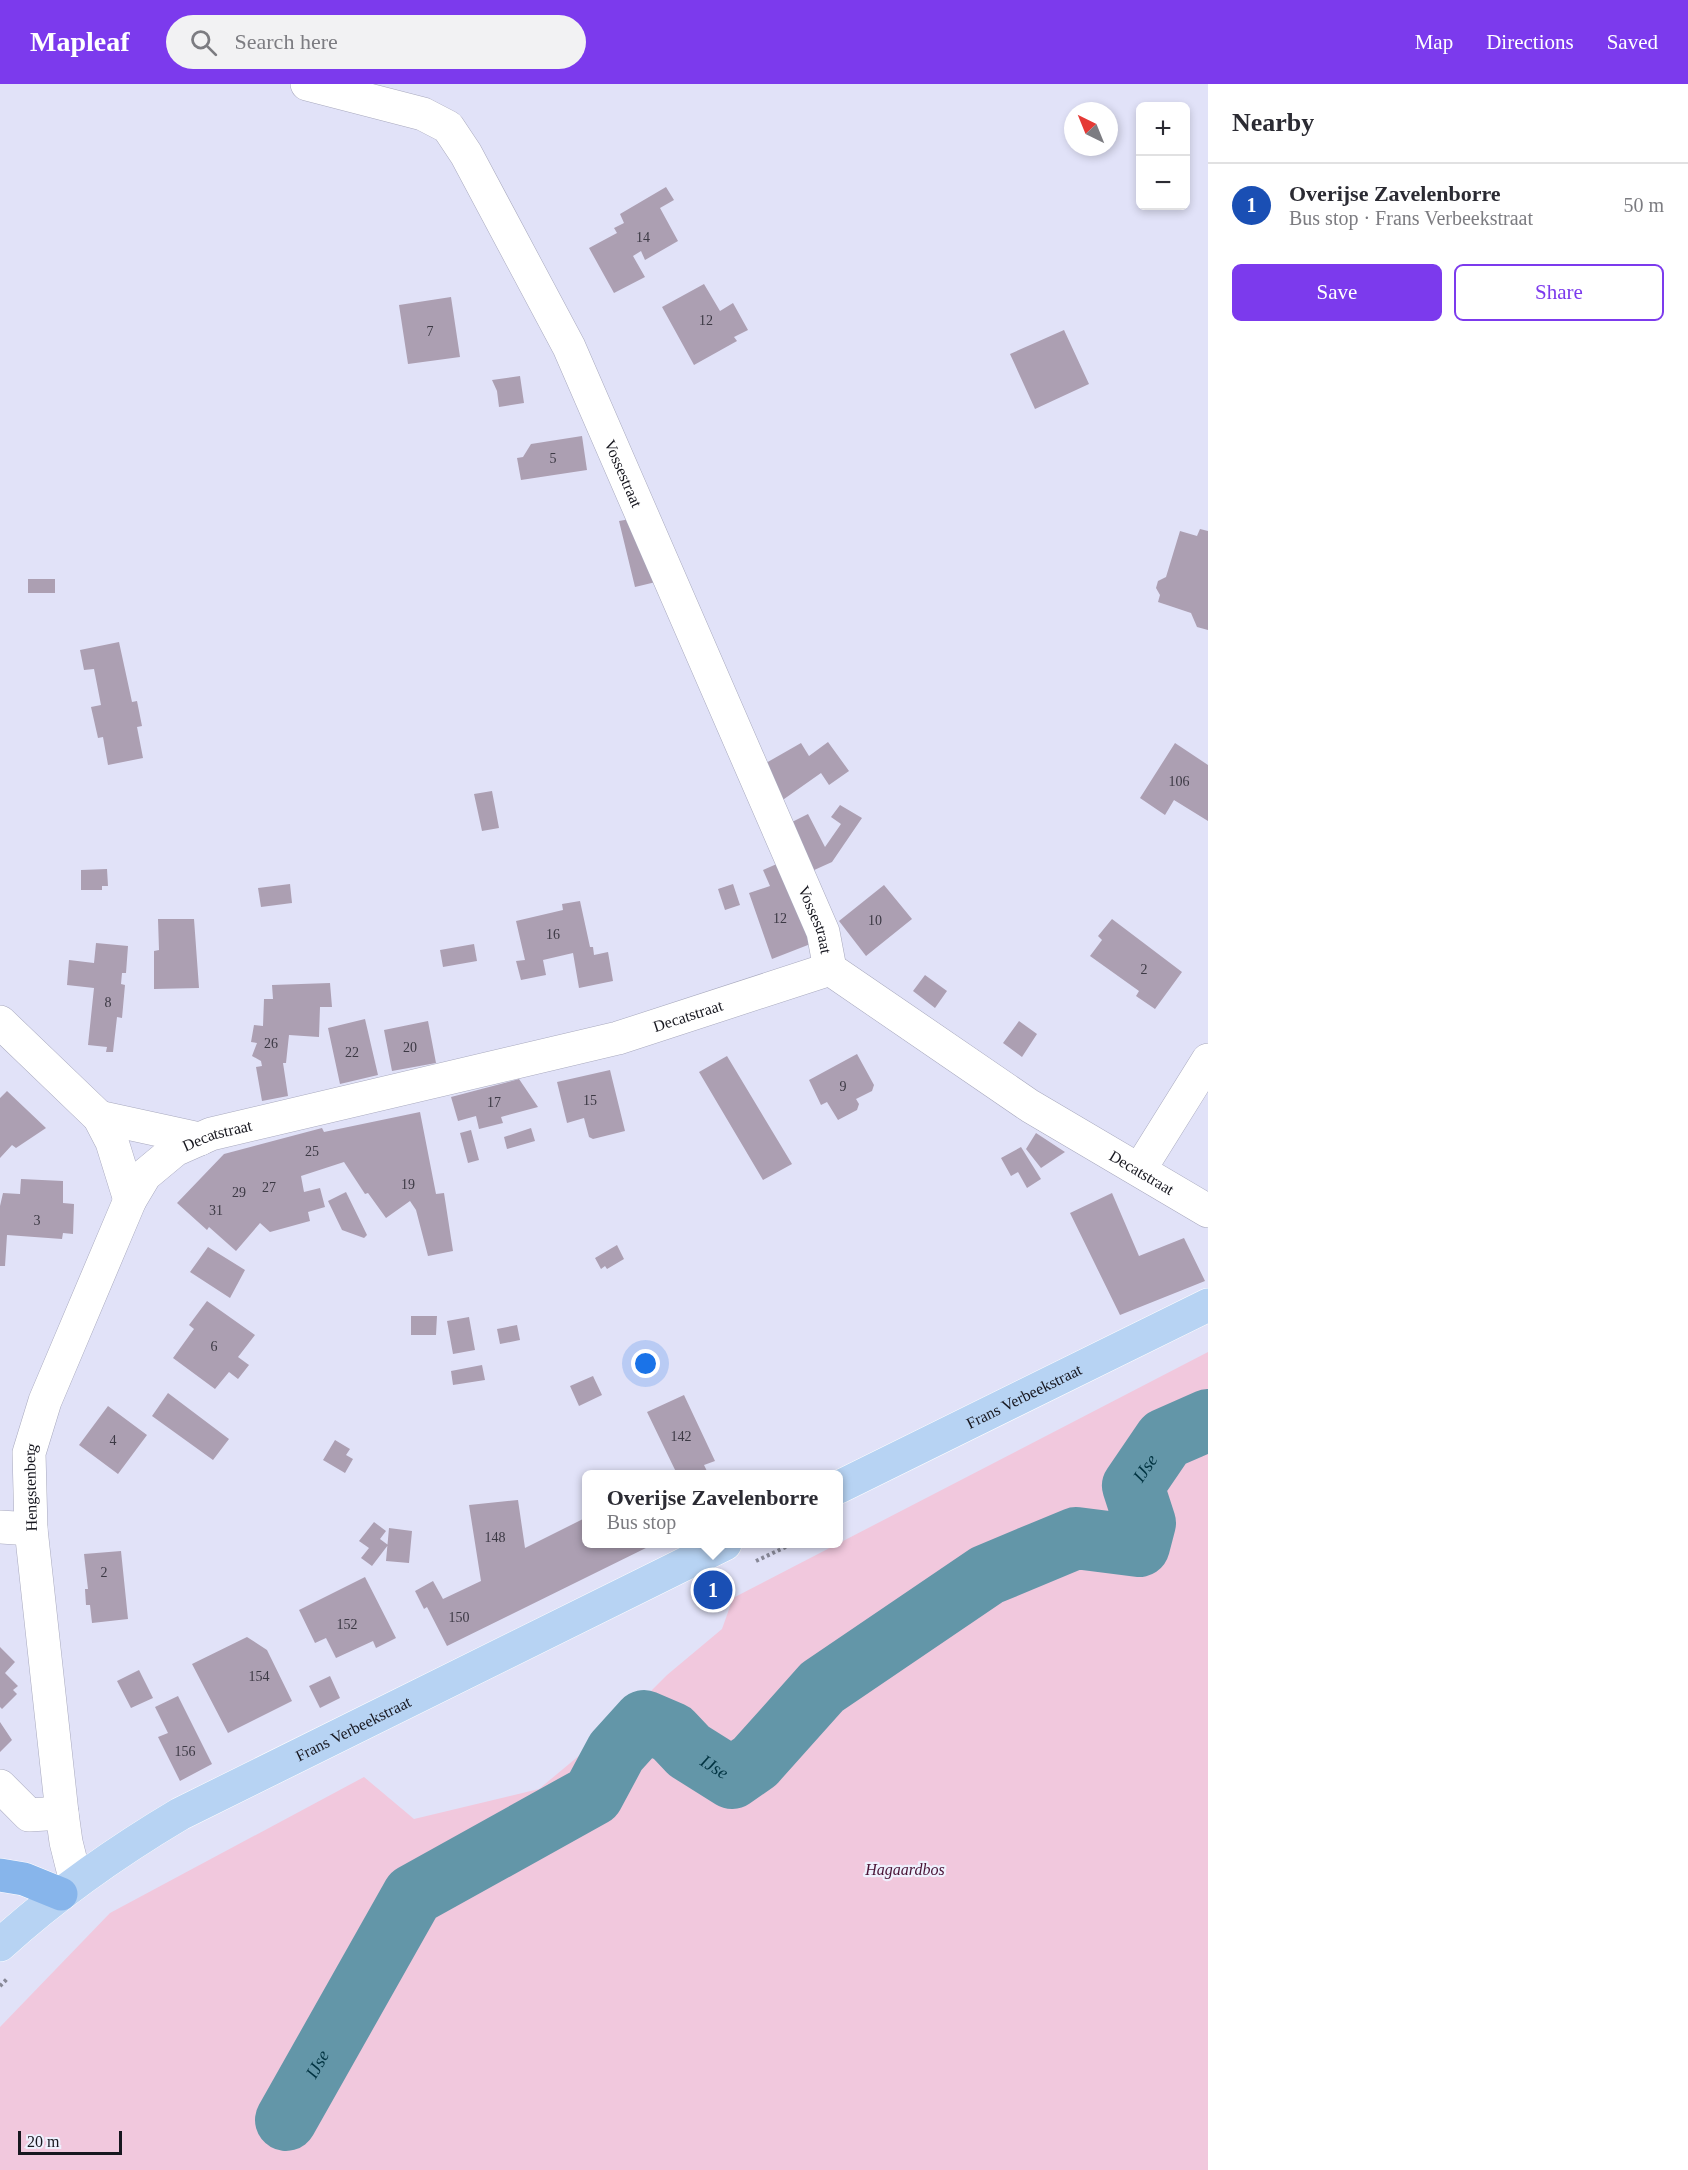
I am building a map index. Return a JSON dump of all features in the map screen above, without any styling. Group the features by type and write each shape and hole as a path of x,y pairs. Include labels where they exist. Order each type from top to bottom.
{"highway":[{"path":"0,1875 69,1888"}],"main road":[{"name":"Frans Verbeekstraat","path":"843,1485 1208,1305"},
{"name":"Frans Verbeekstraat","path":"0,1945 69,1888 124,1847 180,1814 717,1548"}],"street":[{"name":"Vossestraat","path":"307,84 423,114 448,127 466,154 569,347 823,932 830,969"},
{"name":"Decatstraat","path":"130,1200 145,1175 175,1150 200,1139 618,1038 830,969 1030,1106 1208,1211"},
{"path":"0,1022 99,1117 112,1142 130,1200"},
{"path":"1140,1169 1208,1060"},
{"path":"99,1117 200,1139"},
{"name":"Hengstenberg","path":"69,1888 62,1813 16,1528 29,1453 45,1401 130,1200"},
{"path":"0,1786 29,1815 62,1813"}],"green space":[{"name":"Hagaardbos","path":"1208,1352 1208,2170 0,2170 0,2027 110,1913 364,1777 414,1819 539,1789 622,1720 667,1675 722,1629 733,1598 830,1548 843,1548 843,1541"}],"building":[{"path":"666,187 674,200 660,208 678,241 645,260 641,251 633,256 645,277 614,293 589,248 617,233 614,228 624,223 620,214"},
{"path":"704,284 720,311 733,303 748,330 734,337 737,341 694,365 662,307"},
{"path":"451,297 460,357 408,364 399,305"},
{"path":"1064,330 1089,384 1035,409 1010,354"},
{"path":"520,376 524,403 499,407 497,391 492,380"},
{"path":"582,436 587,470 521,480 517,458 523,457 531,444"},
{"path":"636,518 660,581 635,587 619,521"},
{"path":"1200,529 1208,531 1208,630 1197,627 1191,613 1158,602 1160,595 1156,588 1158,581 1166,577 1180,531 1197,536"},
{"path":"28,579 55,579 55,593 28,593"},
{"path":"119,642 132,702 137,701 142,726 137,727 143,758 108,765 103,737 98,738 91,707 101,705 94,669 84,670 80,650"},
{"path":"828,742 849,771 829,785 821,773 777,804 759,767 801,743 809,756"},
{"path":"1175,743 1208,765 1208,821 1174,800 1165,815 1140,798"},
{"path":"492,791 499,828 482,831 474,794"},
{"path":"840,805 862,818 832,862 812,871 786,825 808,814 825,847 841,824 831,817"},
{"path":"779,863 813,943 772,959 749,893 770,886 763,870"},
{"path":"107,869 108,886 102,886 102,890 81,890 81,870"},
{"path":"290,884 292,903 261,907 258,888"},
{"path":"733,884 740,905 725,910 718,889"},
{"path":"884,885 912,919 866,956 839,921"},
{"path":"580,901 590,947 593,947 594,955 608,952 613,981 579,988 573,953 543,960 546,975 521,980 516,961 525,960 516,921 563,910 562,904"},
{"path":"158,919 194,919 199,988 154,989 154,951 159,950"},
{"path":"1112,919 1182,972 1155,1009 1136,996 1139,991 1090,956 1102,940 1098,936"},
{"path":"96,943 128,946 126,973 122,973 121,984 125,985 122,1018 117,1017 113,1052 106,1052 107,1047 88,1045 94,988 67,985 69,960 94,963"},
{"path":"474,944 477,961 443,967 440,950"},
{"path":"925,975 947,991 935,1008 913,991"},
{"path":"330,983 332,1007 320,1007 319,1037 289,1035 286,1063 283,1063 288,1096 262,1101 256,1067 262,1066 261,1061 252,1056 257,1043 251,1042 254,1025 263,1026 264,999 273,999 272,985"},
{"path":"365,1019 378,1075 340,1084 328,1028"},
{"path":"428,1021 436,1063 392,1071 384,1030"},
{"path":"1019,1021 1037,1034 1022,1057 1003,1043"},
{"path":"857,1054 874,1085 872,1091 856,1099 859,1104 857,1110 838,1120 827,1102 821,1105 809,1080"},
{"path":"727,1056 792,1164 763,1180 699,1072"},
{"path":"610,1070 625,1131 593,1139 589,1137 584,1118 567,1123 557,1082"},
{"path":"519,1079 538,1107 501,1117 503,1123 479,1129 476,1116 458,1121 451,1097"},
{"path":"7,1091 46,1128 16,1148 12,1145 0,1158 0,1098"},
{"path":"420,1112 436,1194 444,1193 453,1251 428,1256 416,1210 410,1201 386,1218 368,1193 365,1194 344,1162 301,1176 304,1192 320,1188 325,1207 308,1212 310,1221 270,1232 260,1223 236,1251 209,1227 207,1230 177,1203 224,1154 322,1128 324,1132"},
{"path":"531,1128 535,1141 507,1149 504,1137"},
{"path":"471,1130 479,1160 468,1163 460,1133"},
{"path":"1036,1133 1065,1152 1041,1168 1026,1149"},
{"path":"1021,1147 1041,1179 1027,1188 1018,1172 1011,1176 1001,1158"},
{"path":"21,1179 63,1181 63,1203 74,1204 73,1234 63,1233 62,1239 7,1235 5,1266 0,1266 0,1206 3,1193 20,1194"},
{"path":"346,1192 367,1235 364,1238 342,1230 328,1201"},
{"path":"1112,1193 1139,1256 1184,1238 1205,1281 1120,1315 1070,1213"},
{"path":"617,1245 624,1259 607,1269 605,1266 601,1269 595,1258"},
{"path":"208,1247 245,1270 230,1298 190,1272"},
{"path":"207,1301 255,1335 238,1357 249,1365 238,1379 229,1372 215,1389 173,1358 194,1329 189,1325"},
{"path":"411,1316 437,1316 436,1335 411,1335"},
{"path":"469,1317 475,1350 453,1354 447,1321"},
{"path":"517,1325 520,1340 500,1344 497,1329"},
{"path":"482,1365 485,1380 453,1385 451,1371"},
{"path":"593,1376 602,1395 579,1406 570,1386"},
{"path":"168,1393 229,1439 213,1460 152,1416"},
{"path":"684,1395 715,1461 704,1465 706,1470 675,1470 647,1412"},
{"path":"108,1406 147,1435 118,1474 79,1445"},
{"path":"335,1440 350,1449 346,1455 353,1459 345,1473 323,1460"},
{"path":"518,1500 525,1548 582,1520 582,1548 646,1548 447,1646 427,1607 424,1609 415,1591 433,1581 443,1599 481,1581 469,1505"},
{"path":"374,1522 386,1531 380,1539 388,1545 372,1566 361,1558 369,1548 359,1541"},
{"path":"389,1528 412,1531 409,1563 386,1561"},
{"path":"121,1551 128,1619 92,1623 90,1605 86,1605 85,1589 88,1589 84,1554"},
{"path":"365,1577 396,1638 376,1648 373,1641 336,1658 326,1638 315,1643 299,1610"},
{"path":"247,1637 267,1650 292,1701 228,1733 192,1664"},
{"path":"0,1647 15,1662 5,1673 18,1686 13,1690 17,1694 2,1709 0,1707"},
{"path":"139,1670 153,1698 131,1708 117,1681"},
{"path":"330,1676 340,1698 320,1708 309,1686"},
{"path":"178,1696 212,1764 180,1781 158,1737 168,1733 155,1707"},
{"path":"0,1722 12,1740 0,1752"}],"waterway":[{"name":"IJse","path":"286,2120 413,1895 593,1795 616,1752 644,1721 672,1733 689,1751 732,1778 755,1762 822,1687 987,1575 1076,1538 1139,1546 1145,1523 1133,1486 1165,1439 1208,1420"}],"place":[{"name":"Overijse Zavelenborre","path":"713,1590"}]}
